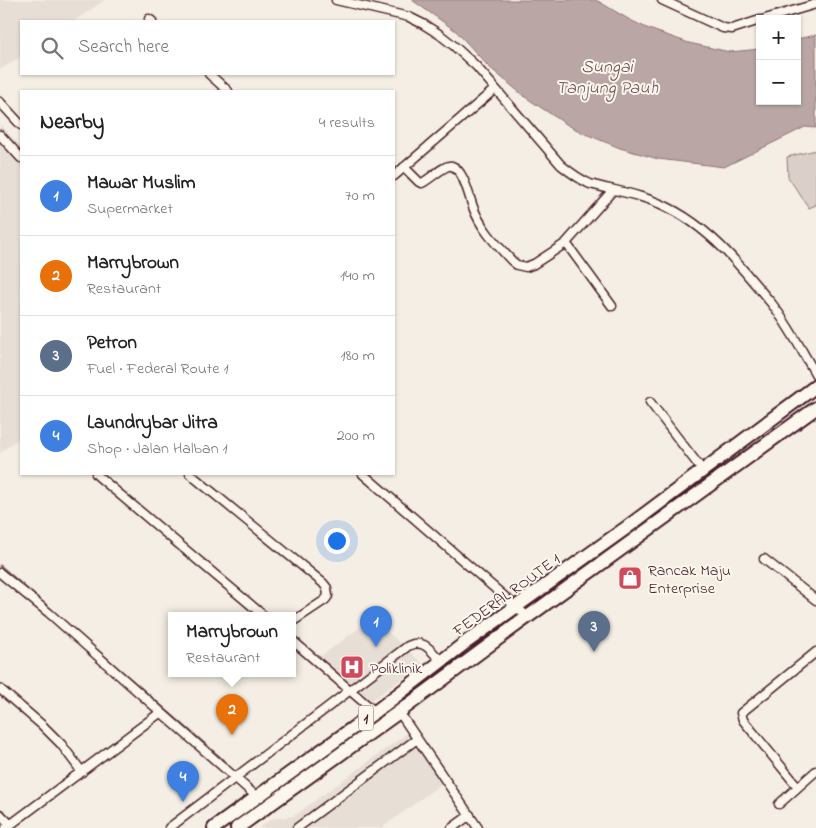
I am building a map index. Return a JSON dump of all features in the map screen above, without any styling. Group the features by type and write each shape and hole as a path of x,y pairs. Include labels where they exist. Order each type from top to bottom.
{"highway":[{"name":"FEDERAL ROUTE 1","path":"214,828 375,712 816,386"},
{"name":"FEDERAL ROUTE 1","path":"236,828 399,712 816,408"}],"street":[{"path":"336,0 394,12 423,24 439,34 476,66 562,165 581,180 648,199 668,207 696,224 731,256 773,305 816,376"},
{"path":"662,0 723,28 732,29 756,21"},
{"path":"778,15 816,4"},
{"path":"210,75 227,90"},
{"path":"395,175 495,89"},
{"path":"0,102 20,124"},
{"path":"0,135 20,157"},
{"path":"404,167 419,182 422,182 445,168 452,166 465,181 473,207 482,226 512,261 517,265 526,266 534,264 566,243 613,190"},
{"path":"566,243 612,306"},
{"path":"650,402 703,471"},
{"path":"97,475 259,612"},
{"path":"191,475 323,582 329,593 328,596 296,619"},
{"path":"364,475 528,617"},
{"path":"764,559 816,600"},
{"path":"0,573 257,797"},
{"path":"296,643 375,712"},
{"path":"169,828 350,690 414,644 426,645 441,662"},
{"path":"798,787 743,720 741,713 816,652"},
{"path":"0,689 61,744 82,772"},
{"path":"0,814 8,826 161,712"},
{"path":"399,712 478,828"},
{"path":"297,828 306,825 417,739"},
{"path":"779,804 816,771"},
{"path":"452,828 470,815"}],"shaded area":[{"path":"0,0 105,0 75,20 20,20 20,57 0,70"},
{"path":"0,124 20,146 20,437 0,453"},
{"path":"816,150 816,205 809,208 788,177 787,157"},
{"path":"372,618 423,664 362,707 311,664"},
{"path":"413,729 449,778 382,828 259,828 271,819 294,816"}],"water":[{"name":"Sungai Tanjung Pauh","path":"412,0 596,0 649,29 689,43 730,52 756,49 756,105 801,105 801,38 816,35 816,128 805,127 724,167 658,159 620,148 566,124 525,97 488,66 456,31"}],"waterway":[{"path":"0,566 50,610"},
{"path":"61,619 226,763"}],"place":[{"name":"Rancak Maju Enterprise","path":"630,578"},
{"name":"Mawar Muslim","path":"376,647"},
{"name":"Petron","path":"594,652"},
{"name":"Poliklinik","path":"352,667"},
{"name":"Marrybrown","path":"232,735"},
{"name":"Laundrybar Jitra","path":"183,802"}]}
